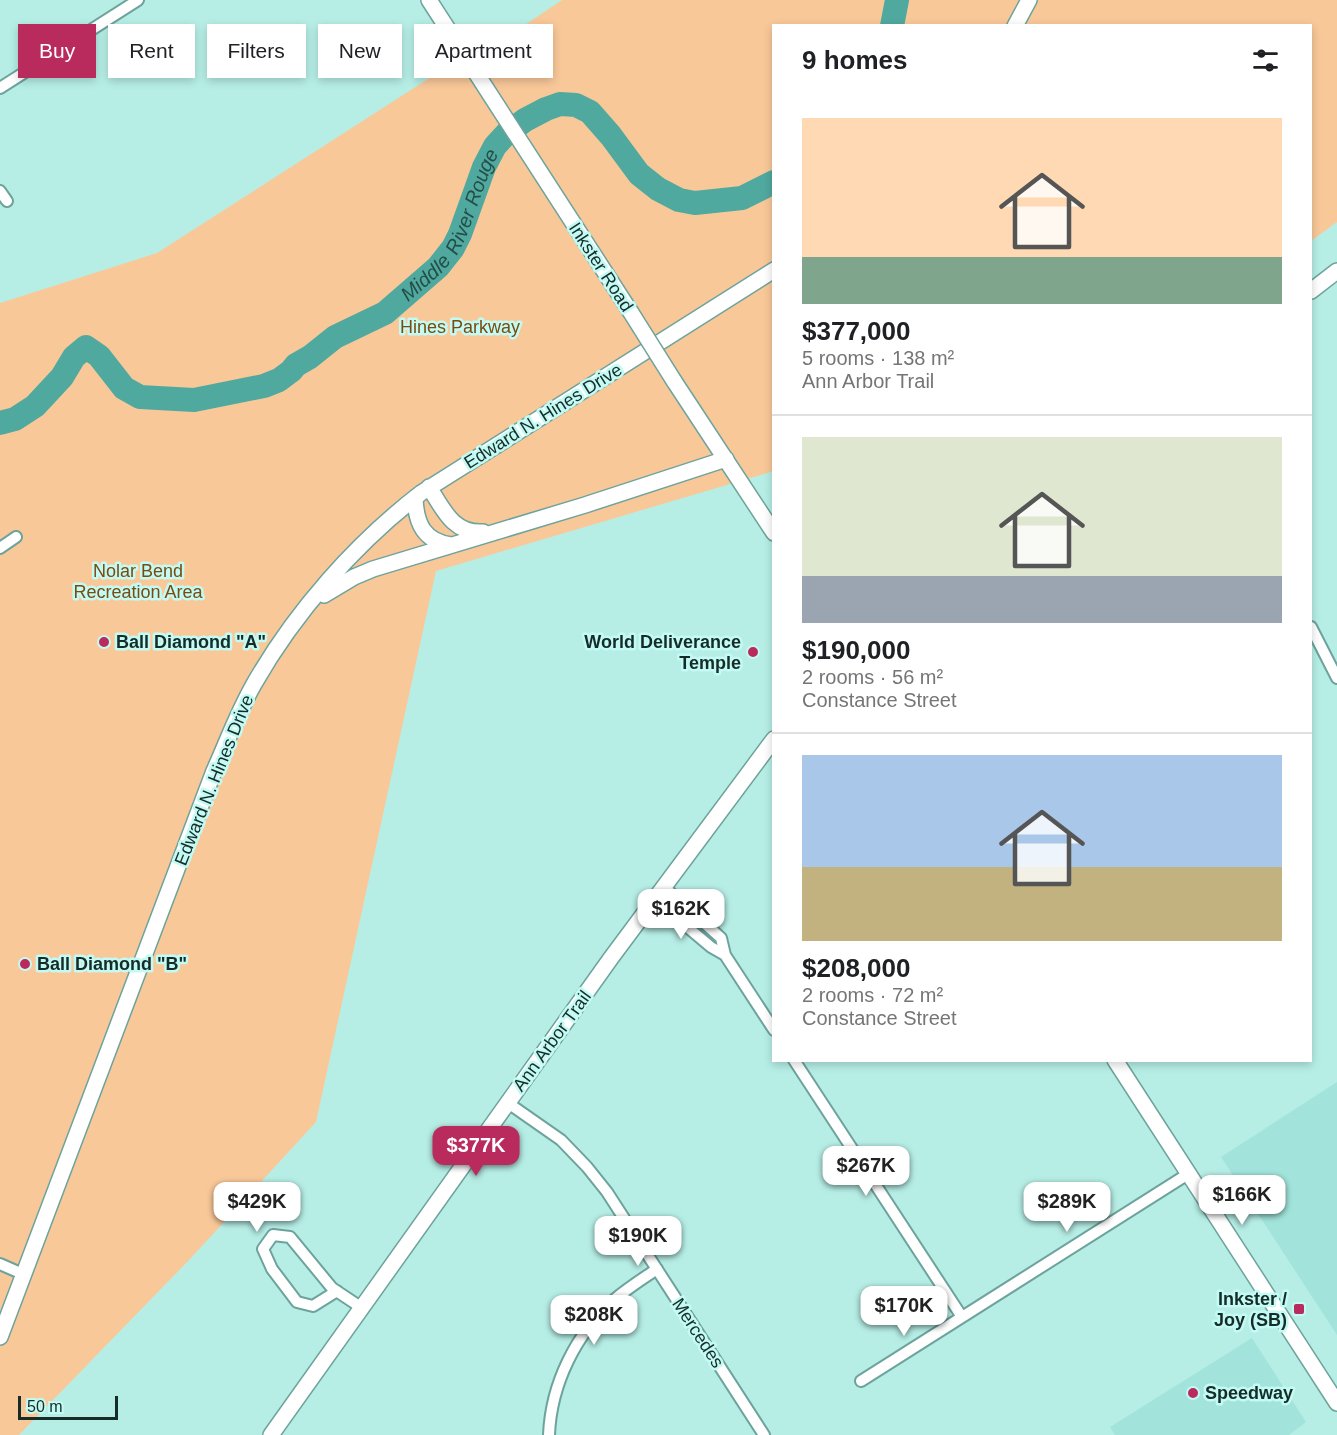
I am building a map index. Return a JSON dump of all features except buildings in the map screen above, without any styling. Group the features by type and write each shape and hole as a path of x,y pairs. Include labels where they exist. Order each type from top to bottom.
{"street":[{"path":"0,88 138,0"},
{"name":"Inkster Road","path":"429,0 772,530"},
{"path":"1016,24 1029,0"},
{"path":"0,191 7,201"},
{"name":"Edward N. Hines Drive","path":"0,1337 214,771 254,685 295,622 366,541 429,487 772,271"},
{"path":"1312,290 1337,271"},
{"path":"295,622 322,596 354,577 374,569 726,459"},
{"path":"429,487 449,519 457,527 476,533 497,531"},
{"path":"415,498 418,520 426,533 433,541 452,545"},
{"path":"0,548 16,537"},
{"path":"1312,629 1337,678"},
{"name":"Ann Arbor Trail","path":"271,1435 664,887 772,742"},
{"path":"664,887 721,938 725,955 772,1027"},
{"path":"655,900 711,947 725,955"},
{"path":"795,1062 962,1317"},
{"path":"1116,1062 1337,1403"},
{"name":"Mercedes","path":"508,1103 561,1140 607,1192 764,1435"},
{"path":"861,1381 1188,1174"},
{"path":"337,1291 314,1306 297,1302 272,1269 263,1249 273,1235 290,1238 332,1288 337,1291 363,1308"},
{"path":"0,1264 25,1275"},
{"path":"549,1435 559,1383 564,1368 580,1340 613,1301 657,1269"}],"shaded area":[{"path":"1337,1082 1337,1335 1221,1157"},
{"path":"1252,1338 1306,1422 1289,1435 1115,1435 1110,1427"}],"green space":[{"name":"Hines Parkway","path":"562,0 1337,0 1337,222 1312,240 1312,24 772,24 772,472 436,571 316,1122 190,1259 19,1435 0,1435 0,303 157,253 429,78 553,78 553,24 526,24"}],"waterway":[{"name":"Middle River Rouge","path":"892,24 897,0"},
{"name":"Middle River Rouge","path":"0,423 15,419 35,406 62,377 74,357 86,347 99,356 124,388 140,397 194,400 264,386 279,380 335,337 385,313 438,267 453,248 460,234 484,167 495,146 506,134 525,120 560,104 576,105 590,112 639,174 658,189 679,200 695,203 742,198 772,183"}],"place":[{"name":"Ball Diamond \"A\"","path":"104,642"},
{"name":"World Deliverance Temple","path":"753,652"},
{"name":"Ball Diamond \"B\"","path":"25,964"},
{"name":"Inkster / Joy (SB)","path":"1299,1309"},
{"name":"Speedway","path":"1193,1393"}],"park label":[{"name":"Nolar Bend Recreation Area","path":"138,581"}]}
